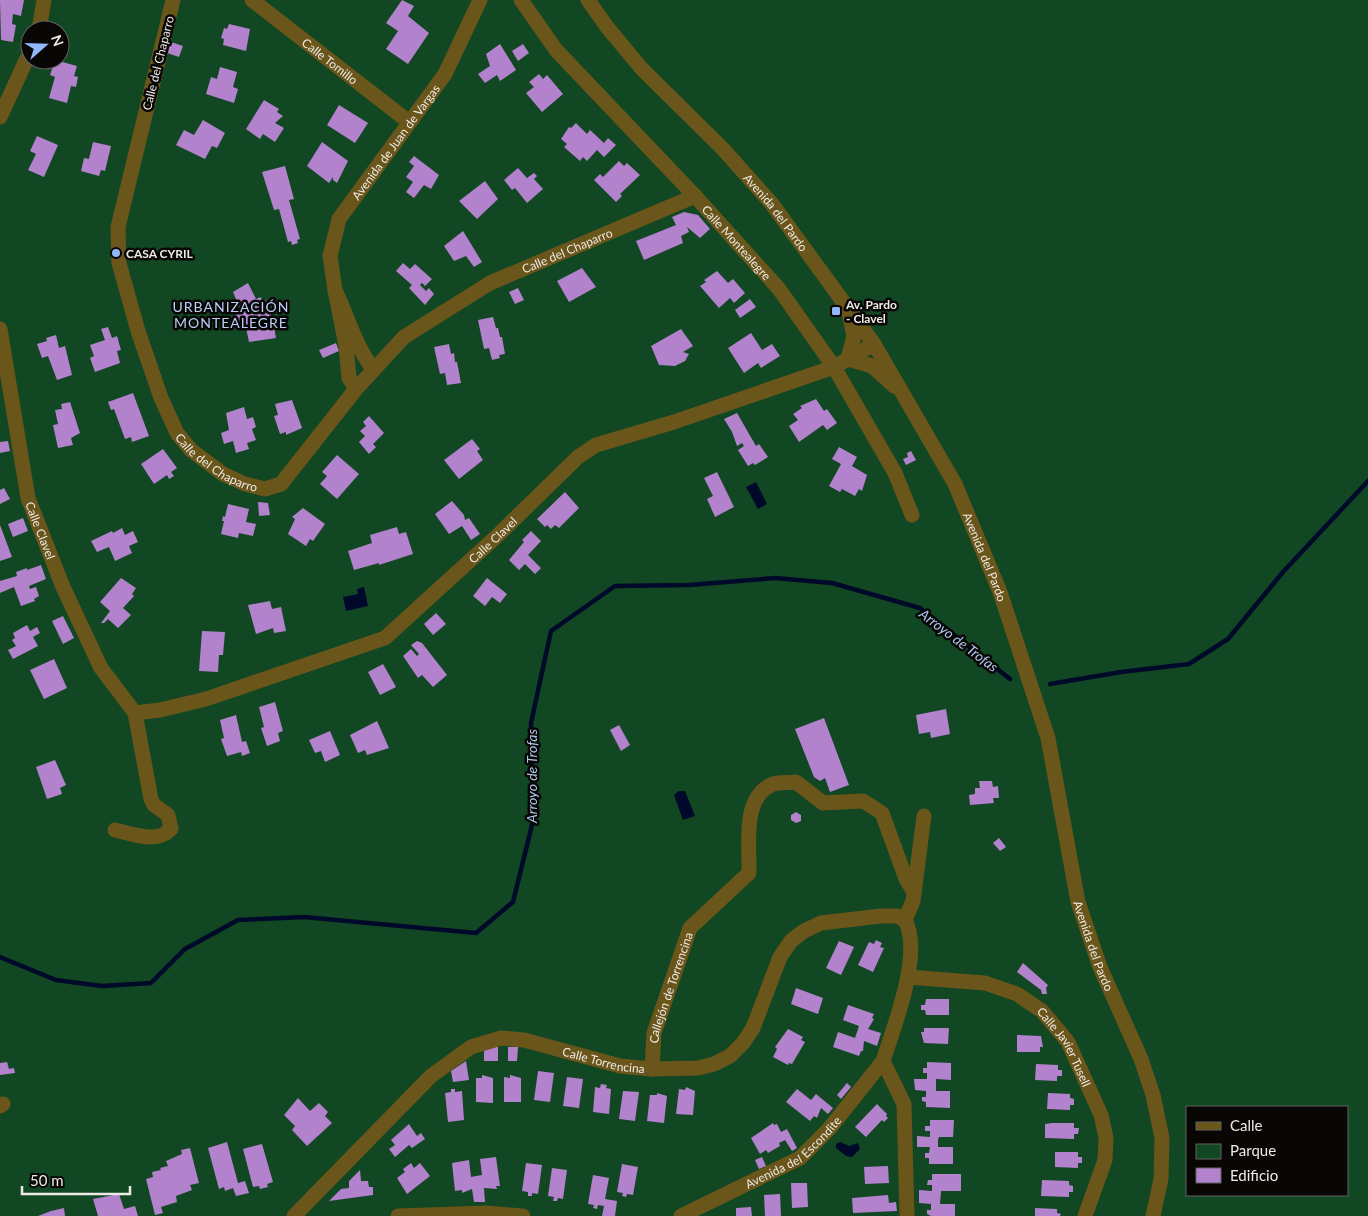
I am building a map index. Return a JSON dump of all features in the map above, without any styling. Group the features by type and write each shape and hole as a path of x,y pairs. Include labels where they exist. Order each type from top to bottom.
{"street":[{"path":"41,20 44,0"},
{"name":"Calle del Chaparro","path":"173,0 118,227 119,263 153,373 177,433 191,450 223,474 245,484 265,489 281,484 356,389 404,337 490,283 695,196"},
{"name":"Calle Tomillo","path":"252,0 409,122"},
{"name":"Avenida de Juan de Vargas","path":"356,389 349,378 346,346 334,290 330,256 339,219 445,74 480,0"},
{"name":"Calle Montealegre","path":"521,0 556,50 695,196 778,290 834,367 895,473 912,515"},
{"name":"Avenida del Pardo","path":"588,0 607,27 642,69 723,150 772,204 874,344 906,397 959,493 1000,592 1048,738 1078,902 1100,967 1141,1060 1153,1095 1162,1138 1161,1179 1153,1216"},
{"path":"0,117 22,70"},
{"name":"Avenida de Juan de Vargas","path":"334,290 347,315 360,351 373,369"},
{"path":"848,308 854,336 848,359 872,366 906,397"},
{"name":"Calle Clavel","path":"0,329 28,498 63,587 101,668 135,713 150,799 154,805 168,815 171,829 165,834 153,837 115,830"},
{"name":"Calle Clavel","path":"135,713 160,710 206,698 385,638 497,536 584,453 596,446 619,438 674,422 834,367 874,344"},
{"name":"Callejón de Torrencina","path":"652,1069 654,1033 690,928 749,872 750,812 760,794 773,784 796,782 823,803 862,801 882,813 906,879 914,892"},
{"path":"907,1216 904,1104 883,1061 908,977 911,938 905,920 914,900 924,816"},
{"name":"Calle Torrencina","path":"294,1216 431,1076 471,1047 501,1038 524,1040 620,1066 652,1069 698,1068 730,1056 743,1043 753,1028 780,957 790,941 804,931 820,924 881,916 897,916 905,920"},
{"name":"Calle Javier Tusell","path":"908,977 985,983 1017,994 1042,1011 1068,1042 1101,1116 1106,1138 1105,1160 1085,1216"},
{"name":"Avenida del Escondite","path":"681,1216 800,1158 829,1129 883,1061"},
{"path":"398,1216 486,1213 523,1216"}],"green space":[{"path":"0,0 1368,0 1368,1216 0,1216"}],"water":[{"path":"756,482 767,504 758,509 746,487"},
{"path":"364,587 368,606 346,611 343,597 358,594 357,589"},
{"path":"679,791 685,791 695,816 683,820 674,795"},
{"path":"840,1142 849,1146 858,1143 860,1149 852,1157 846,1156 836,1148 836,1144"}],"building":[{"path":"0,0 24,0 21,16 13,14 12,24 16,25 13,42 1,40"},
{"path":"402,0 414,6 408,16 429,33 408,64 386,49 398,31 386,23"},
{"path":"229,24 250,29 246,51 223,45 224,39 221,38 224,28 227,29"},
{"path":"171,42 183,46 179,57 167,53"},
{"path":"500,44 516,70 500,81 497,75 485,83 478,74 490,66 486,54"},
{"path":"523,44 529,53 518,61 512,51"},
{"path":"70,64 77,66 74,76 78,77 76,87 71,86 67,103 49,98 55,77 50,75 52,70 70,70"},
{"path":"220,67 237,72 233,87 238,89 234,103 206,94 211,77 217,79"},
{"path":"539,74 543,79 547,75 563,94 542,112 526,93 534,87 529,82"},
{"path":"264,100 279,109 277,112 283,116 275,123 284,128 275,142 263,134 260,139 246,129"},
{"path":"339,105 368,123 355,143 327,125"},
{"path":"203,120 225,133 217,148 212,146 205,159 176,145 184,130 194,135"},
{"path":"576,123 587,134 590,130 604,143 608,138 616,145 604,157 597,150 587,161 583,157 580,161 564,147 567,144 561,139 569,127 571,128"},
{"path":"37,136 58,145 44,177 28,170 36,154 30,151"},
{"path":"93,142 111,146 105,171 101,170 99,176 81,171 84,158 89,159"},
{"path":"322,142 348,161 337,183 333,180 333,177 329,183 307,166"},
{"path":"414,156 439,175 431,189 424,185 414,198 406,192 413,182 406,177 414,166 409,162"},
{"path":"619,161 624,166 627,163 640,175 620,194 622,196 616,202 594,180 600,174 603,177"},
{"path":"285,166 294,199 289,200 300,239 297,240 298,243 292,245 291,241 288,242 279,209 274,210 262,172"},
{"path":"518,168 527,178 534,173 537,176 534,179 543,189 527,203 515,188 512,190 504,180"},
{"path":"485,181 498,199 477,219 459,201"},
{"path":"684,212 698,215 710,229 700,238 687,227 689,232 681,236 683,243 644,260 636,241 676,225 672,217"},
{"path":"463,231 482,262 474,267 466,256 454,261 444,246"},
{"path":"403,263 410,269 415,264 432,279 425,286 422,283 420,285 426,291 429,288 434,294 425,305 409,288 412,285 396,271"},
{"path":"582,268 596,287 569,302 557,281"},
{"path":"717,271 728,283 733,279 745,293 734,303 730,298 719,308 700,286 706,282 704,280"},
{"path":"248,283 256,299 261,297 262,301 266,300 271,316 267,318 270,328 274,327 276,338 249,342 245,323 239,325 235,310 240,309 233,292"},
{"path":"518,288 524,300 515,304 509,292"},
{"path":"750,299 756,307 740,318 735,310"},
{"path":"493,317 500,337 502,337 505,354 499,355 500,358 492,360 489,348 484,349 478,320"},
{"path":"108,327 112,338 117,336 121,350 117,351 120,363 95,372 90,358 94,356 90,345 105,340 101,329"},
{"path":"681,329 693,346 683,352 689,354 685,361 675,366 659,365 651,346"},
{"path":"751,333 762,350 772,344 780,356 761,368 758,363 744,373 728,348"},
{"path":"56,335 59,348 65,346 72,375 57,380 48,356 42,358 37,344 47,341 46,338"},
{"path":"336,343 339,351 323,358 319,350"},
{"path":"449,344 451,354 454,353 455,362 457,362 461,383 447,385 445,373 440,374 434,347"},
{"path":"133,393 149,436 132,442 131,437 125,439 114,409 111,410 108,402"},
{"path":"816,399 824,411 827,409 837,423 827,430 823,425 799,442 789,426 798,420 793,414 802,408 800,406"},
{"path":"292,400 302,428 286,435 286,432 280,434 274,416 278,415 275,404"},
{"path":"70,402 80,433 71,438 73,445 58,448 53,425 58,424 55,410 62,409 61,404"},
{"path":"244,407 247,419 253,417 256,427 252,429 256,440 247,443 249,449 236,453 233,441 224,444 221,433 229,430 226,413"},
{"path":"737,413 756,446 759,444 768,457 755,465 753,463 748,466 738,450 744,446 742,443 737,446 732,432 724,419"},
{"path":"369,416 384,433 373,444 376,447 369,454 359,442 365,436 360,431 366,426 363,422"},
{"path":"472,439 480,449 477,451 483,460 459,479 444,460"},
{"path":"8,441 10,451 0,453 0,442"},
{"path":"839,447 857,457 852,466 867,475 862,491 859,489 855,496 842,489 840,492 829,486 841,464 832,459"},
{"path":"163,449 177,468 171,472 174,476 169,479 167,475 154,484 141,464"},
{"path":"911,451 916,460 906,465 903,459 908,457 907,453"},
{"path":"337,455 359,474 337,499 320,484 327,476 322,472"},
{"path":"717,472 734,507 715,517 707,499 713,496 704,478"},
{"path":"4,488 10,499 0,504 0,490"},
{"path":"565,492 579,508 559,528 555,525 551,529 547,525 545,527 537,519"},
{"path":"452,501 464,515 465,520 469,518 480,534 471,540 462,526 449,534 435,514"},
{"path":"258,502 268,503 270,515 259,516"},
{"path":"228,504 249,509 246,522 256,524 253,536 239,533 238,538 221,534 224,521 222,521 223,516 225,517"},
{"path":"303,508 325,524 313,541 310,539 306,546 288,534 295,519 292,517"},
{"path":"23,518 28,531 13,537 8,524"},
{"path":"0,525 12,557 0,561"},
{"path":"397,527 399,534 406,532 413,554 379,565 379,563 354,570 348,551 372,543 370,535"},
{"path":"122,528 125,535 133,531 138,542 129,546 132,553 115,561 109,547 97,552 91,541"},
{"path":"531,531 541,541 528,555 541,568 535,574 525,564 519,570 509,560 524,542 522,540"},
{"path":"41,565 46,579 29,586 30,589 36,587 39,596 34,599 35,601 21,606 14,587 0,593 0,581 17,576 16,572"},
{"path":"121,578 136,588 132,594 134,596 123,608 131,615 118,628 108,619 101,623 110,611 100,602"},
{"path":"487,578 507,594 500,603 492,597 485,606 473,596"},
{"path":"270,601 272,609 281,607 286,631 274,633 273,628 256,634 248,605"},
{"path":"436,613 446,624 433,635 424,624"},
{"path":"63,616 74,638 63,644 52,621"},
{"path":"27,625 30,631 37,627 40,633 33,637 38,646 13,659 8,650 16,646 12,640 15,638 13,633"},
{"path":"202,631 225,632 223,655 219,655 218,672 199,671"},
{"path":"417,641 422,643 447,675 433,687 422,675 418,678 403,656 411,649 417,656 419,654 411,645"},
{"path":"54,659 67,688 44,699 30,670"},
{"path":"383,664 396,687 380,695 368,672"},
{"path":"275,702 283,731 278,733 280,741 267,746 261,728 264,727 259,707"},
{"path":"946,709 950,734 931,738 930,732 919,734 916,715"},
{"path":"236,715 242,742 246,741 250,753 242,756 241,752 227,756 221,739 224,738 220,720"},
{"path":"824,718 849,785 830,792 825,778 820,781 814,777 795,729"},
{"path":"377,721 389,748 367,755 365,750 358,753 350,735"},
{"path":"619,725 630,745 621,751 610,730"},
{"path":"330,731 340,755 325,762 321,751 315,753 309,740"},
{"path":"55,760 66,785 60,788 62,794 47,799 36,767"},
{"path":"979,781 992,781 993,787 998,786 999,798 993,798 994,803 970,805 969,795 975,794 975,788 980,788"},
{"path":"796,812 801,815 801,821 796,823 791,820 791,815"},
{"path":"999,838 1006,847 1000,851 993,843"},
{"path":"876,940 882,943 880,947 884,948 873,972 858,965 869,942 874,944"},
{"path":"839,941 854,947 841,975 826,968"},
{"path":"1023,963 1048,985 1046,988 1047,994 1042,994 1041,990 1017,972"},
{"path":"796,988 823,998 818,1014 791,1004"},
{"path":"926,999 949,999 949,1015 926,1015 925,1010 921,1010 921,1005 925,1005"},
{"path":"848,1005 874,1014 872,1018 874,1019 868,1029 881,1033 877,1046 864,1041 863,1051 861,1051 859,1056 833,1047 838,1032 855,1038 859,1026 843,1020"},
{"path":"924,1028 949,1028 948,1044 924,1043 921,1032 924,1032"},
{"path":"788,1029 803,1037 801,1040 805,1042 792,1064 789,1063 788,1065 773,1057 777,1049 775,1047"},
{"path":"1017,1035 1041,1036 1043,1047 1040,1047 1040,1052 1017,1052"},
{"path":"498,1045 498,1061 484,1061 484,1049"},
{"path":"508,1047 518,1047 517,1061 508,1061"},
{"path":"466,1061 469,1080 453,1082 451,1071"},
{"path":"7,1062 9,1069 14,1068 15,1073 0,1075 0,1063"},
{"path":"927,1062 951,1063 951,1080 936,1079 936,1091 950,1091 950,1108 926,1107 926,1102 922,1101 922,1097 926,1097 926,1091 915,1090 914,1079 927,1079 927,1073 923,1073 923,1068 927,1068"},
{"path":"1036,1064 1058,1065 1058,1070 1062,1070 1062,1076 1057,1076 1057,1081 1035,1080"},
{"path":"538,1071 554,1073 550,1102 534,1100"},
{"path":"482,1075 493,1078 493,1103 476,1102 476,1078 482,1078"},
{"path":"510,1075 521,1078 521,1102 504,1102 504,1077 510,1078"},
{"path":"567,1077 583,1079 579,1108 563,1106"},
{"path":"847,1083 851,1087 841,1099 837,1095"},
{"path":"601,1084 607,1085 606,1088 611,1089 609,1114 593,1112 595,1087 600,1088"},
{"path":"686,1087 695,1091 693,1115 676,1114 679,1089 685,1090"},
{"path":"451,1089 455,1089 455,1092 462,1091 464,1120 448,1122 445,1093 451,1092"},
{"path":"797,1089 811,1100 816,1094 833,1108 828,1114 821,1108 817,1118 814,1116 810,1121 786,1102"},
{"path":"623,1091 639,1092 635,1121 619,1119"},
{"path":"657,1093 667,1096 664,1123 647,1121 650,1095 657,1095"},
{"path":"1048,1093 1070,1094 1070,1098 1074,1099 1074,1105 1070,1105 1070,1110 1047,1109"},
{"path":"298,1098 310,1111 319,1103 328,1112 325,1116 332,1123 307,1146 292,1130 295,1126 284,1115"},
{"path":"877,1104 887,1114 888,1118 884,1122 882,1120 866,1137 855,1127"},
{"path":"930,1120 954,1120 953,1137 939,1137 938,1140 938,1147 953,1147 953,1164 929,1164 929,1158 925,1158 925,1153 929,1153 930,1147 917,1147 917,1136 930,1137 930,1131 925,1131 925,1126 930,1126"},
{"path":"773,1123 774,1125 777,1124 781,1132 787,1129 797,1148 792,1151 785,1140 779,1143 780,1146 768,1153 766,1150 760,1154 751,1138"},
{"path":"1074,1123 1074,1128 1079,1128 1078,1134 1074,1134 1074,1139 1045,1138 1045,1124"},
{"path":"409,1124 417,1136 421,1133 425,1139 412,1148 409,1145 395,1157 389,1149 395,1145 391,1140"},
{"path":"227,1142 238,1183 245,1181 249,1193 236,1196 233,1188 225,1191 224,1187 219,1189 208,1148"},
{"path":"262,1144 273,1182 267,1184 268,1187 260,1189 259,1186 253,1187 243,1149"},
{"path":"190,1148 199,1183 190,1185 192,1190 176,1196 177,1202 161,1207 163,1213 155,1215 146,1179 153,1177 152,1172 168,1166 166,1161 182,1154 181,1150"},
{"path":"1055,1152 1078,1152 1078,1157 1082,1157 1082,1163 1078,1163 1078,1168 1055,1167"},
{"path":"496,1157 500,1186 496,1186 497,1189 484,1188 485,1202 474,1202 472,1189 462,1193 462,1190 455,1191 452,1163 469,1160 471,1177 482,1175 480,1159"},
{"path":"762,1157 766,1166 759,1169 755,1160"},
{"path":"411,1163 414,1168 420,1163 430,1176 407,1194 397,1178 405,1172 403,1169"},
{"path":"526,1163 542,1165 538,1194 532,1193 532,1196 528,1196 528,1192 522,1191"},
{"path":"622,1164 638,1167 633,1195 627,1194 626,1197 622,1196 623,1193 617,1192"},
{"path":"888,1166 889,1183 865,1184 864,1167"},
{"path":"552,1168 567,1170 563,1199 558,1198 557,1201 553,1201 554,1197 548,1196"},
{"path":"360,1170 361,1181 368,1181 369,1187 373,1187 373,1195 329,1201 341,1189 349,1188 349,1181"},
{"path":"932,1174 961,1174 961,1191 941,1191 940,1204 955,1204 955,1216 931,1216 927,1214 927,1210 931,1210 931,1204 919,1203 919,1190 932,1191 932,1185 927,1185 928,1180 932,1180"},
{"path":"593,1175 609,1178 605,1199 617,1201 615,1216 602,1216 604,1206 598,1205 597,1209 593,1208 594,1205 588,1204"},
{"path":"1042,1180 1069,1181 1069,1185 1073,1186 1073,1192 1069,1192 1069,1197 1041,1196"},
{"path":"791,1183 807,1183 808,1207 792,1208"},
{"path":"119,1194 124,1209 135,1206 138,1216 98,1216 93,1199"},
{"path":"780,1194 781,1216 765,1216 764,1195"},
{"path":"888,1195 889,1203 896,1202 897,1211 853,1213 852,1198"},
{"path":"751,1207 752,1216 736,1216 736,1208"},
{"path":"64,1208 65,1216 38,1216 51,1211"},
{"path":"1035,1208 1057,1209 1057,1213 1061,1214 1060,1216 1035,1216"}],"waterway":[{"name":"Arroyo de Trofas","path":"1050,684 1121,672 1189,664 1228,639 1283,572 1368,481"},
{"name":"Arroyo de Trofas","path":"0,957 56,980 102,986 151,983 185,949 238,920 304,917 476,933 513,902 533,821 531,723 551,631 615,586 689,585 775,578 832,583 920,608 1010,679"}],"place":[{"name":"CASA CYRIL","path":"116,253"},
{"name":"Av. Pardo - Clavel","path":"836,311"}],"district":[{"name":"URBANIZACIÓN MONTEALEGRE","path":"231,314"}]}
